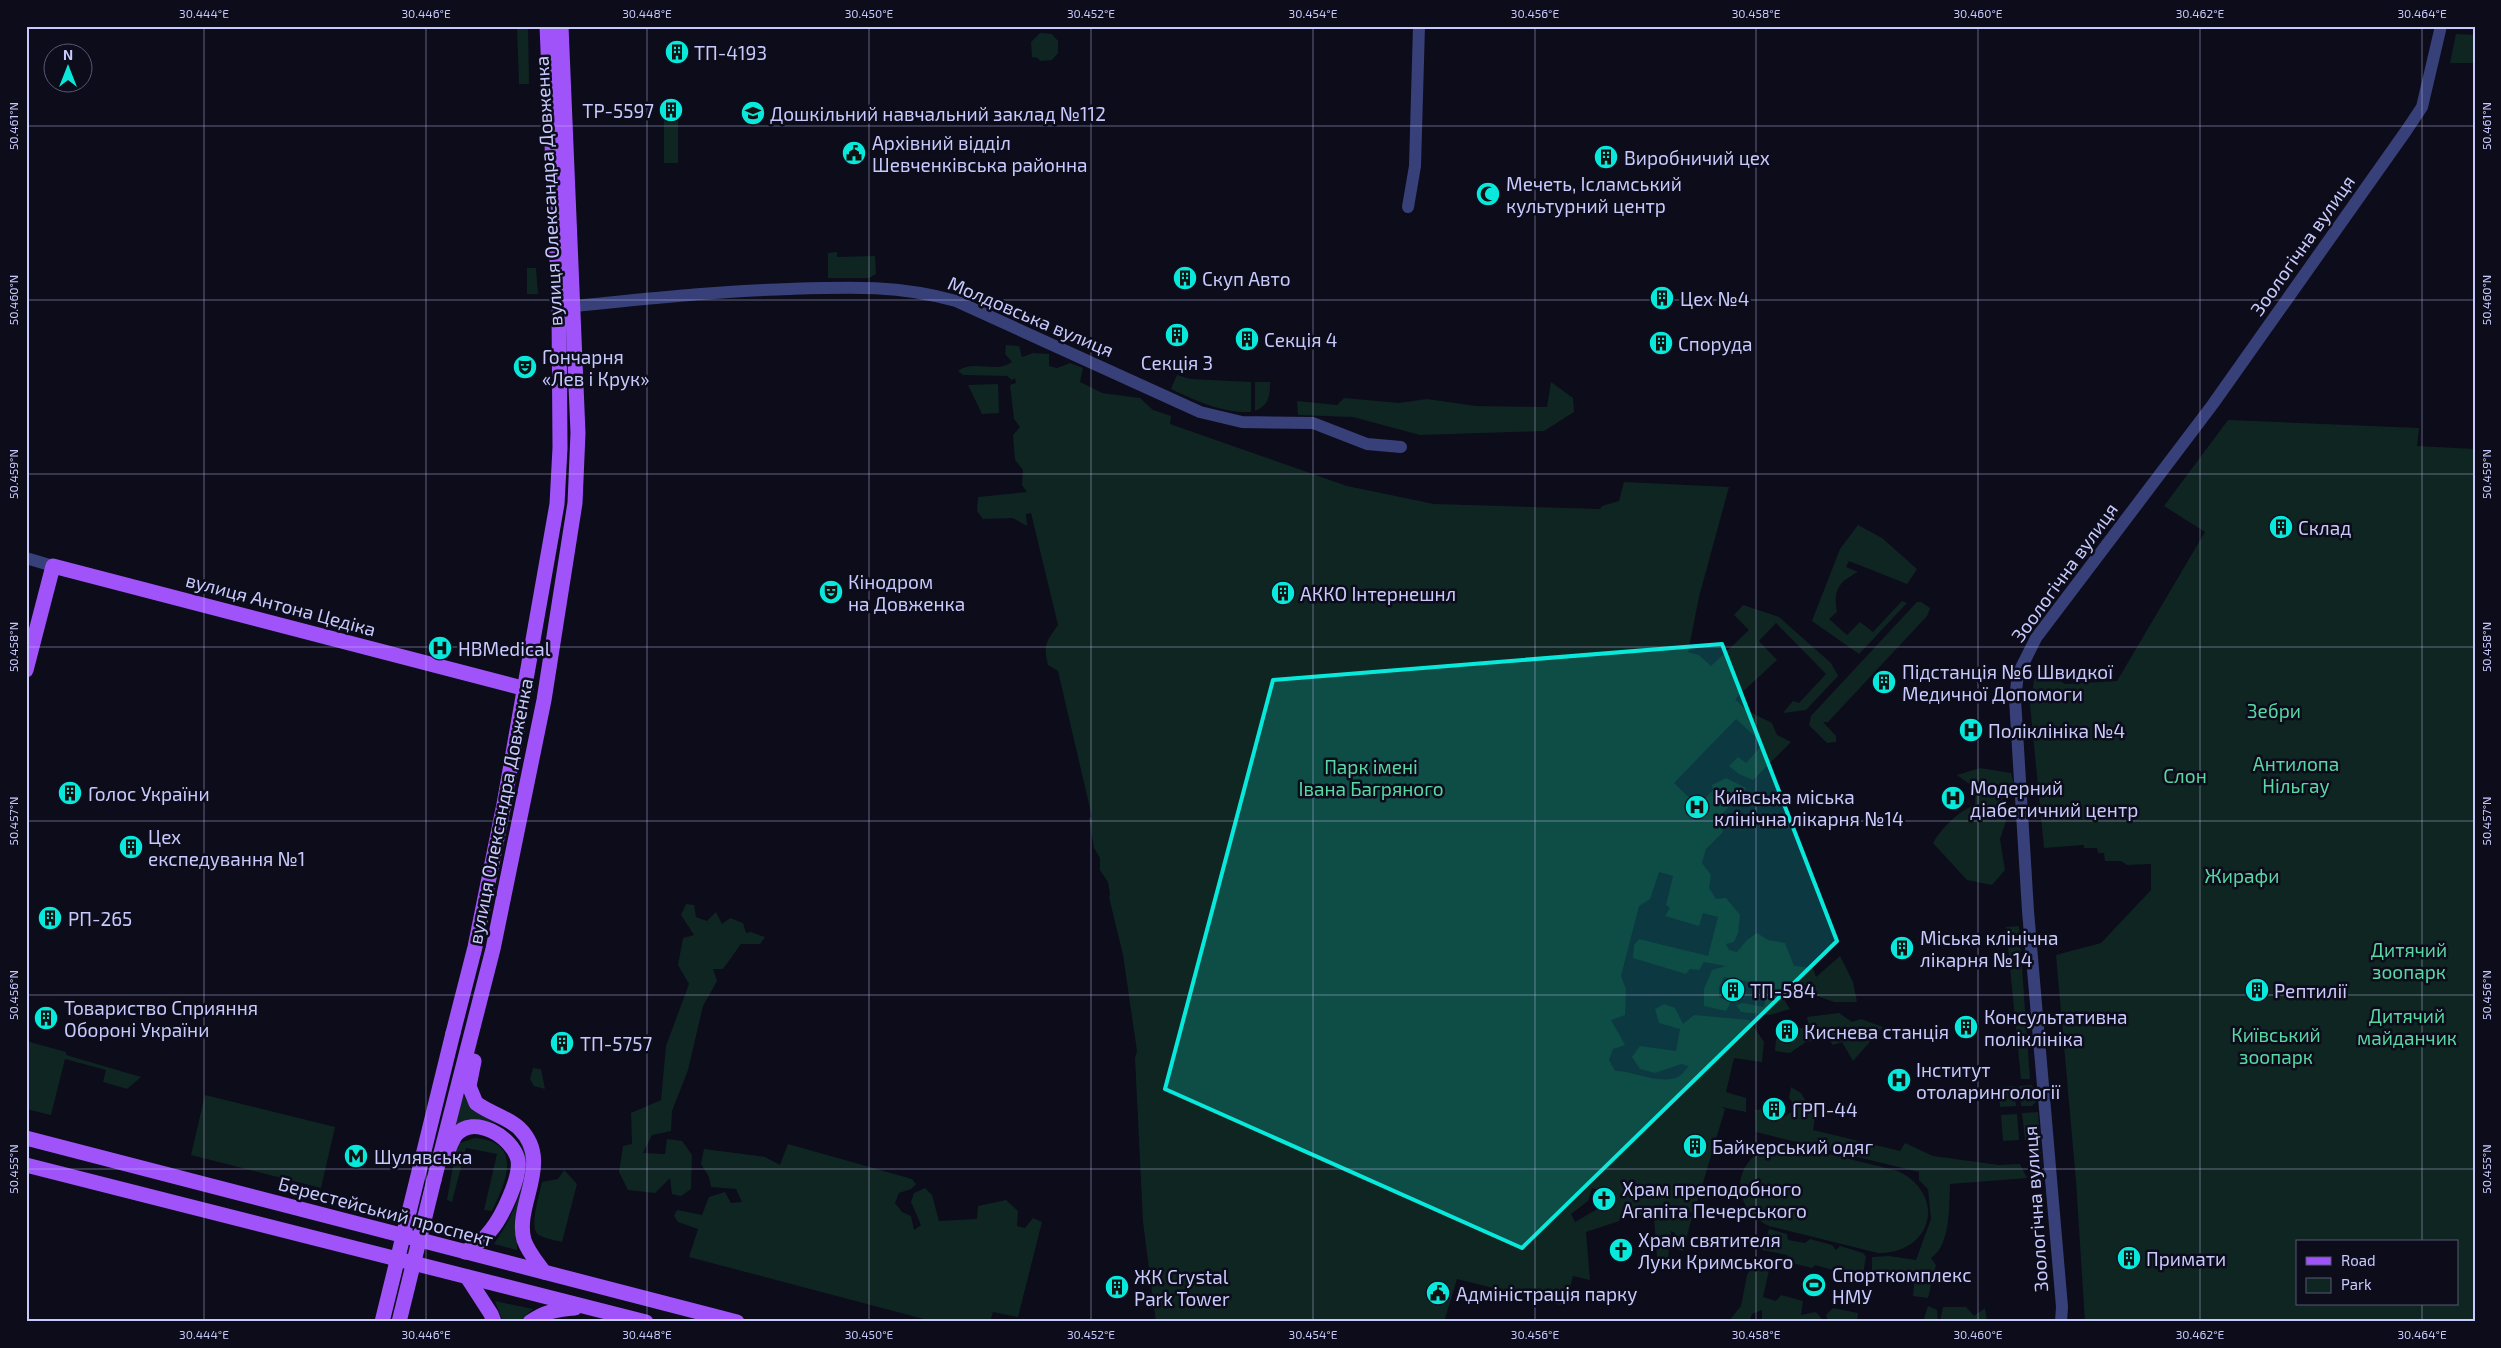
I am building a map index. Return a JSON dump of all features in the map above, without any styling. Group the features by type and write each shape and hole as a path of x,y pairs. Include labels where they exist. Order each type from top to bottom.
{"main road":[{"name":"вулиця Олександра Довженка","path":"382,1322 475,944 526,689 553,536 560,457 559,310 547,26"},
{"name":"вулиця Олександра Довженка","path":"434,1180 493,949 544,700 575,503 578,433 574,306 564,138 561,26"},
{"name":"вулиця Антона Цедіка","path":"53,566 526,689"},
{"path":"26,670 53,566"},
{"path":"493,949 488,1001 470,1078 471,1094 476,1103 519,1128 528,1140 532,1152 534,1178 525,1215 524,1239 530,1253 544,1272"},
{"path":"398,1322 434,1180 456,1136 464,1130 475,1128 488,1130 509,1141 518,1160 518,1170 502,1212 493,1228 475,1246 465,1252"},
{"name":"Берестейський проспект","path":"26,1138 737,1322"},
{"path":"26,1165 646,1322"},
{"path":"467,1277 491,1314 494,1322"},
{"path":"530,1322 542,1314 561,1309 589,1308"}],"street":[{"path":"1408,207 1415,166 1419,26"},
{"name":"Зоологічна вулиця","path":"2061,1322 2062,1306 2028,911 2016,734 2015,699 2018,674 2036,638 2213,404 2422,107 2440,26"},
{"name":"Молдовська вулиця","path":"574,306 764,290 882,287 923,292 956,302 1200,412 1242,422 1313,423 1367,444 1401,447"},
{"name":"вулиця Антона Цедіка","path":"26,558 53,566"}],"highlighted area":[{"path":"1722,644 1837,941 1522,1248 1165,1089 1273,680"}],"green space":[{"path":"517,26 528,26 529,84 519,84"},
{"path":"1040,33 1052,34 1058,41 1058,53 1052,60 1040,61 1038,58 1032,57 1031,42"},
{"path":"2456,34 2475,35 2475,63 2450,63"},
{"path":"664,118 678,118 678,163 664,163"},
{"path":"837,252 837,257 875,256 876,274 869,278 828,278 828,253"},
{"path":"527,268 536,268 538,294 527,294"},
{"name":"Парк імені Івана Багряного","path":"1006,345 1019,346 1022,357 1033,353 1049,354 1049,366 1057,368 1070,363 1083,368 1080,382 1102,393 1140,398 1153,410 1171,416 1170,424 1347,486 1434,504 1600,509 1602,506 1619,501 1624,482 1729,487 1699,597 1688,652 1699,655 1711,666 1749,630 1734,615 1743,605 1779,617 1831,663 1838,676 1806,710 1783,713 1793,701 1799,703 1826,674 1776,623 1759,641 1777,660 1735,699 1746,710 1772,723 1777,735 1791,742 1753,780 1739,774 1729,766 1738,757 1746,763 1763,744 1736,719 1674,783 1698,806 1713,790 1712,785 1726,778 1746,788 1724,812 1720,822 1723,832 1706,849 1702,863 1711,875 1709,888 1716,899 1726,898 1740,915 1738,933 1734,942 1726,944 1729,950 1737,952 1747,940 1757,933 1768,940 1785,943 1794,966 1813,968 1816,977 1840,956 1853,982 1857,1002 1834,1002 1800,990 1785,1001 1790,1009 1770,1015 1741,1012 1736,1005 1743,1003 1764,1007 1768,986 1724,977 1719,987 1719,997 1731,1002 1726,1011 1704,1006 1704,989 1712,970 1726,966 1704,962 1699,970 1690,969 1686,974 1633,958 1634,945 1639,939 1708,956 1718,917 1703,913 1699,926 1665,916 1670,908 1666,905 1673,876 1659,872 1650,899 1639,906 1621,976 1626,989 1625,1015 1611,1020 1625,1045 1613,1049 1609,1060 1615,1071 1655,1079 1670,1079 1678,1077 1689,1066 1681,1064 1655,1073 1640,1069 1632,1057 1640,1046 1676,1051 1680,1029 1659,1023 1655,1009 1664,1004 1675,1008 1683,1024 1694,1015 1749,1020 1764,1042 1762,1062 1734,1058 1726,1092 1746,1098 1746,1112 1721,1107 1725,1109 1694,1213 1659,1205 1665,1213 1692,1217 1683,1251 1674,1248 1675,1233 1671,1231 1668,1259 1657,1257 1654,1218 1625,1212 1619,1221 1586,1232 1590,1280 1573,1276 1565,1306 1457,1279 1444,1322 1156,1322 1143,1222 1135,1058 1137,1051 1123,955 1109,897 1108,882 1100,870 1100,858 1094,848 1089,818 1092,817 1058,671 1048,665 1047,644 1058,625 1031,513 1026,514 1027,526 1013,518 983,519 977,511 978,497 1027,492 1022,485 1023,470 1015,460 1013,435 1020,427 1014,419 1010,385 1016,383 1015,378 1012,380 1007,376 963,375 958,371 971,366 999,367 1006,365 1012,362 1005,354","holes":["1592,1188 1611,1193 1604,1205 1575,1222 1571,1214 1588,1201"]},
{"path":"1177,375 1191,379 1251,382 1251,412 1230,411 1219,408 1171,389"},
{"path":"1255,382 1270,382 1270,392 1266,403 1255,411"},
{"path":"1551,382 1573,398 1574,412 1544,431 1420,435 1353,417 1298,415 1297,401 1337,405 1344,398 1399,403 1427,399 1476,406 1547,407"},
{"path":"998,384 999,413 982,414 968,385"},
{"name":"Київський зоопарк","path":"2228,420 2419,428 2417,446 2475,449 2475,1322 2085,1322 2076,1181 2056,955 2101,943 2151,890 2151,864 2127,865 2121,861 2105,861 2104,853 2098,853 2097,848 2084,848 2084,845 2044,848 2030,704 2034,681 2040,666 2065,684 2117,681 2205,532 2164,506"},
{"path":"1858,525 1882,538 1917,569 1907,584 1849,561 1846,567 1858,572 1846,579 1839,587 1836,597 1837,612 1829,619 1847,635 1860,622 1873,632 1902,601 1907,603 1859,654 1812,621 1840,549"},
{"path":"1917,602 1921,602 1930,608 1927,616 1828,722 1823,722 1836,736 1836,742 1827,743 1809,725 1811,716"},
{"path":"1980,768 2011,773 2015,787 1998,803 2006,821 2000,839 2005,870 1992,885 1967,880 1933,843 1951,821 1963,811 1975,805 1976,789 1957,775"},
{"path":"686,904 694,905 696,917 707,921 716,912 722,924 730,918 743,923 746,933 751,932 765,937 760,944 741,944 723,969 713,969 717,981 703,1006 688,1070 672,1111 671,1131 652,1135 643,1153 665,1154 667,1139 682,1141 692,1155 691,1189 681,1196 672,1194 670,1178 655,1193 628,1190 619,1172 623,1146 632,1144 631,1113 661,1100 666,1046 689,984 678,965 683,938 694,935 681,915"},
{"path":"2019,926 2030,1079 2021,1079 2006,927"},
{"path":"1839,1013 1852,1022 1861,1019 1883,1027 1853,1061 1842,1042 1833,1045 1828,1039 1806,1042 1790,1053 1775,1051 1776,1039 1794,1036 1798,1028 1809,1028 1807,1017"},
{"path":"26,1041 141,1077 127,1089 103,1082 106,1070 65,1059 51,1115 26,1109"},
{"path":"533,1068 541,1069 545,1089 534,1086 530,1079"},
{"path":"2031,1085 2036,1089 2036,1102 2032,1106 2021,1106 2019,1086"},
{"path":"2014,1086 2016,1106 2000,1107 1998,1087"},
{"path":"1791,1087 1801,1093 1815,1117 1813,1130 1900,1151 1905,1143 1933,1156 1999,1165 2020,1164 2027,1178 1950,1184 1948,1224 1938,1252 1931,1258 1936,1265 1928,1298 1913,1296 1915,1276 1884,1270 1872,1282 1872,1257 1889,1256 1916,1260 1931,1219 1928,1189 1919,1180 1919,1172 1756,1132 1755,1110 1764,1109 1766,1115 1781,1119 1797,1108 1789,1098"},
{"path":"460,1089 465,1099 475,1110 506,1125 524,1145 526,1169 515,1220 517,1250 494,1244 511,1216 518,1199 525,1164 522,1148 514,1135 500,1125 478,1120 455,1124"},
{"path":"205,1095 335,1127 321,1188 191,1155"},
{"path":"2038,1112 2042,1163 2036,1163 2035,1140 2025,1140 2022,1113"},
{"path":"2017,1114 2019,1140 2003,1141 2001,1115"},
{"path":"475,1138 490,1141 500,1147 506,1155 506,1176 492,1211 484,1210 497,1154 466,1148 452,1202 447,1200 457,1144"},
{"path":"788,1144 912,1179 916,1184 911,1189 899,1193 895,1203 902,1212 911,1216 914,1230 921,1225 911,1202 914,1193 925,1188 932,1195 939,1221 977,1219 978,1206 1006,1200 1018,1211 1017,1226 1025,1228 1033,1218 1042,1222 1018,1317 993,1312 990,1322 935,1322 689,1257 698,1229 678,1222 674,1216 677,1210 702,1215 709,1197 725,1192 731,1203 742,1202 736,1189 711,1187 709,1177 701,1164 704,1149 765,1157 780,1165"},
{"path":"1775,1144 1789,1144 1898,1171 1913,1181 1923,1194 1928,1207 1927,1221 1921,1233 1911,1244 1897,1250 1878,1253 1769,1226 1746,1207 1741,1195 1740,1183 1743,1171 1750,1161 1760,1151"},
{"path":"564,1170 577,1184 562,1242 539,1235 536,1231 535,1218 542,1182 558,1179"},
{"path":"1769,1229 1787,1234 1788,1240 1805,1243 1810,1239 1832,1245 1836,1250 1840,1246 1863,1253 1866,1257 1863,1274 1854,1276 1815,1265 1812,1268 1792,1263 1787,1255 1762,1250"},
{"path":"1755,1260 1770,1266 1763,1297 1776,1301 1781,1295 1803,1301 1801,1315 1816,1312 1822,1319 1820,1322 1762,1322 1762,1310 1752,1314 1749,1322 1728,1322 1741,1306 1747,1275"},
{"path":"495,1301 533,1309 519,1322 503,1322"},
{"path":"1928,1306 1937,1310 1938,1322 1923,1322"},
{"path":"1943,1307 1966,1307 1974,1316 1985,1308 1987,1322 1940,1322"},
{"path":"1833,1308 1858,1313 1857,1322 1828,1321 1826,1315"}],"place":[{"name":"ТП-4193","path":"677,52"},
{"name":"ТР-5597","path":"671,110"},
{"name":"Дошкільний навчальний заклад №112","path":"753,113"},
{"name":"Архівний відділ Шевченківська районна","path":"854,153"},
{"name":"Виробничий цех","path":"1606,157"},
{"name":"Мечеть, Ісламський культурний центр","path":"1488,194"},
{"name":"Скуп Авто","path":"1185,278"},
{"name":"Цех №4","path":"1662,298"},
{"name":"Секція 3","path":"1177,335"},
{"name":"Секція 4","path":"1247,339"},
{"name":"Споруда","path":"1661,343"},
{"name":"Гончарня «Лев і Крук»","path":"525,367"},
{"name":"Склад","path":"2281,527"},
{"name":"Кінодром на Довженка","path":"831,592"},
{"name":"АККО Інтернешнл","path":"1283,593"},
{"name":"HBMedical","path":"440,648"},
{"name":"Підстанція №6 Швидкої Медичної Допомоги","path":"1884,682"},
{"name":"Поліклініка №4","path":"1971,730"},
{"name":"Голос України","path":"70,793"},
{"name":"Модерний діабетичний центр","path":"1953,798"},
{"name":"Київська міська клінічна лікарня №14","path":"1697,807"},
{"name":"Цех експедування №1","path":"131,847"},
{"name":"РП-265","path":"50,918"},
{"name":"Міська клінічна лікарня №14","path":"1902,948"},
{"name":"ТП-584","path":"1733,990"},
{"name":"Рептилії","path":"2257,990"},
{"name":"Товариство Сприяння Обороні України","path":"46,1018"},
{"name":"Консультативна поліклініка","path":"1966,1027"},
{"name":"Киснева станція","path":"1787,1031"},
{"name":"ТП-5757","path":"562,1043"},
{"name":"Інститут отоларингології","path":"1899,1080"},
{"name":"ГРП-44","path":"1774,1109"},
{"name":"Байкерський одяг","path":"1695,1146"},
{"name":"Шулявська","path":"356,1156"},
{"name":"Храм преподобного Агапіта Печерського","path":"1604,1199"},
{"name":"Храм святителя Луки Кримського","path":"1621,1250"},
{"name":"Примати","path":"2129,1258"},
{"name":"Спорткомплекс НМУ","path":"1814,1285"},
{"name":"ЖК Crystal Park Tower","path":"1117,1287"},
{"name":"Адміністрація парку","path":"1438,1293"}],"park label":[{"name":"Зебри","path":"2274,710"},
{"name":"Антилопа Нільгау","path":"2296,774"},
{"name":"Слон","path":"2185,775"},
{"name":"Жирафи","path":"2242,875"},
{"name":"Дитячий зоопарк","path":"2409,960"},
{"name":"Дитячий майданчик","path":"2407,1026"}]}
